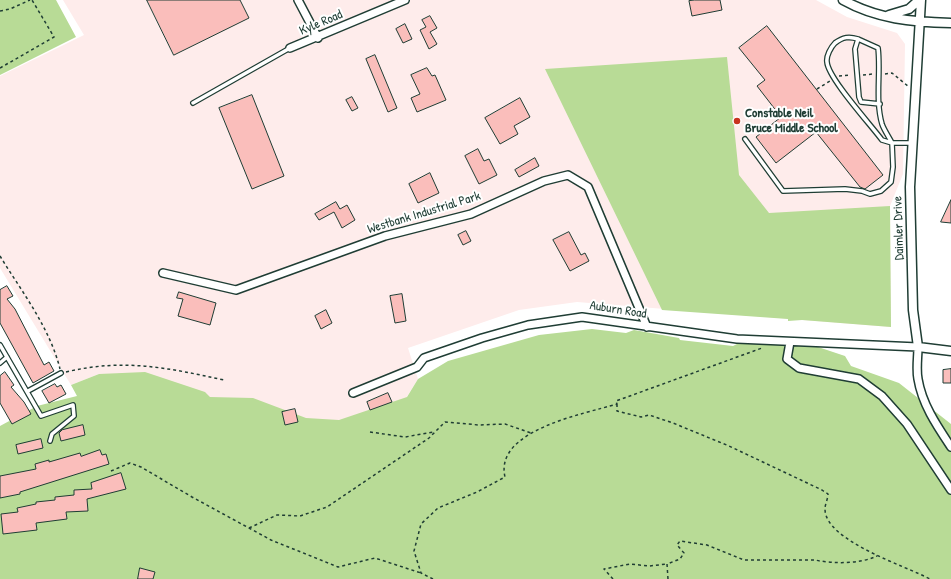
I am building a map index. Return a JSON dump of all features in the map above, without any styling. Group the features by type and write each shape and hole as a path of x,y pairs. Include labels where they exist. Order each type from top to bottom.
{"street":[{"path":"298,0 318,38"},
{"name":"Kyle Road","path":"290,48 318,38 405,0"},
{"path":"843,0 862,10 885,17 951,23"},
{"path":"885,17 909,9 920,0"},
{"name":"Daimler Drive","path":"920,0 910,187 913,310 918,347 918,378 925,402 935,425 951,447"},
{"name":"Westbank Industrial Park","path":"163,273 236,290 384,236 471,214 544,181 568,175 588,187 647,327"},
{"name":"Auburn Road","path":"353,393 417,367 424,358 482,338 528,325 582,317 737,339 918,347 951,351"},
{"path":"790,342 787,359 799,368 859,379 882,396 907,424 951,490"}],"lane":[{"path":"744,139 783,191 845,189 862,191 870,194 881,191 890,182 893,167 892,143 882,125 878,48 868,42 850,37 843,38 834,44 828,54 826,62 834,78 882,140 892,143 913,143"},
{"path":"858,39 855,49 858,98 861,102 880,104"},
{"path":"193,103 290,48"},
{"path":"0,345 28,391 41,416 73,405 74,416 52,434 50,441"},
{"path":"0,362 7,357"},
{"path":"28,391 61,373"}],"path":[{"path":"0,11 10,9 31,0 54,38 0,68"},
{"path":"817,89 834,78 892,73 916,92"},
{"path":"0,256 32,306 55,349 61,373 81,368 118,365 151,365 224,380"},
{"path":"763,348 616,401 617,411 641,417 649,415 673,423 729,446 822,490 828,494 824,510 830,523 841,535 879,556 930,579"},
{"path":"421,573 414,551 421,524 438,508 477,492 505,477 503,469 512,446 541,427 617,404"},
{"path":"249,528 277,515 300,516 327,507 434,432 445,422 480,425 505,424 531,433"},
{"path":"370,432 405,437 434,432"},
{"path":"111,471 130,463 141,467 271,540 338,567 375,558 421,573 433,579"},
{"path":"613,579 604,569 630,564 649,566 667,564 680,559 684,553 677,545 680,541 707,545 744,560 761,558 832,562 866,561 879,556"},
{"path":"667,564 668,579"}],"shaded area":[{"path":"63,0 816,0 847,17 897,33 905,44 903,174 890,206 891,327 577,302 519,310 408,348 418,379 393,419 332,453 99,374 71,385 0,268 0,76 84,35"}],"green space":[{"path":"0,0 56,0 76,37 0,75"},
{"name":"Constable Neil Bruce Middle School","path":"727,57 739,175 769,213 890,206 891,327 802,320 788,321 788,319 662,310 545,69"},
{"path":"592,329 626,333 634,330 679,338 680,340 733,346 745,340 777,341 818,347 845,356 851,366 899,383 951,424 951,579 0,579 0,426 37,406 77,396 71,385 99,374 145,372 205,392 210,397 253,398 306,418 339,420 407,397 418,379 448,361 539,335"}],"building":[{"path":"147,0 240,0 249,18 174,55"},
{"path":"720,0 722,10 692,16 689,1"},
{"path":"430,16 437,28 430,32 437,44 429,49 420,30 426,27 422,20"},
{"path":"405,24 412,39 403,43 396,29"},
{"path":"767,26 883,175 865,189 860,187 816,132 776,163 756,137 781,117 757,86 765,80 739,48"},
{"path":"375,55 397,108 388,112 366,59"},
{"path":"427,68 432,76 435,75 446,100 417,112 411,98 420,94 411,75"},
{"path":"252,95 284,176 252,189 219,108"},
{"path":"352,97 358,108 352,111 346,100"},
{"path":"520,98 530,117 514,126 518,134 500,144 485,118"},
{"path":"478,149 484,161 489,159 497,175 479,184 465,156"},
{"path":"535,158 539,166 519,177 515,170"},
{"path":"430,173 439,193 418,203 409,184"},
{"path":"951,200 951,223 941,222"},
{"path":"336,202 340,209 347,205 355,220 342,228 334,212 319,220 315,214"},
{"path":"466,231 471,241 463,245 458,235"},
{"path":"569,232 581,255 585,253 589,261 570,271 553,240"},
{"path":"7,286 13,296 7,299 15,309 44,365 49,362 54,371 33,383 0,323 0,290"},
{"path":"179,292 216,303 210,325 178,316 183,299 177,298"},
{"path":"402,294 406,321 395,323 390,296"},
{"path":"326,310 332,323 321,329 315,316"},
{"path":"951,369 951,383 943,383 943,370"},
{"path":"5,372 14,385 11,387 24,402 31,414 12,424 0,403 0,376"},
{"path":"55,384 57,387 61,385 66,394 49,403 42,391"},
{"path":"388,393 392,402 370,410 367,402"},
{"path":"295,409 298,422 285,425 282,412"},
{"path":"83,425 85,435 61,441 59,433 62,430"},
{"path":"41,439 43,448 18,454 16,445"},
{"path":"100,450 102,455 106,454 109,464 20,492 20,494 0,498 0,476 36,469 35,464 49,460 49,462 80,453 81,456"},
{"path":"121,473 126,489 87,499 88,511 66,512 67,519 36,523 37,530 3,534 1,514 18,512 17,508 36,504 36,502 55,500 55,497 74,495 74,490 92,489 91,483"},
{"path":"140,568 155,572 153,579 138,579"}],"place":[{"name":"Constable Neil Bruce Middle School","path":"737,121"}]}
